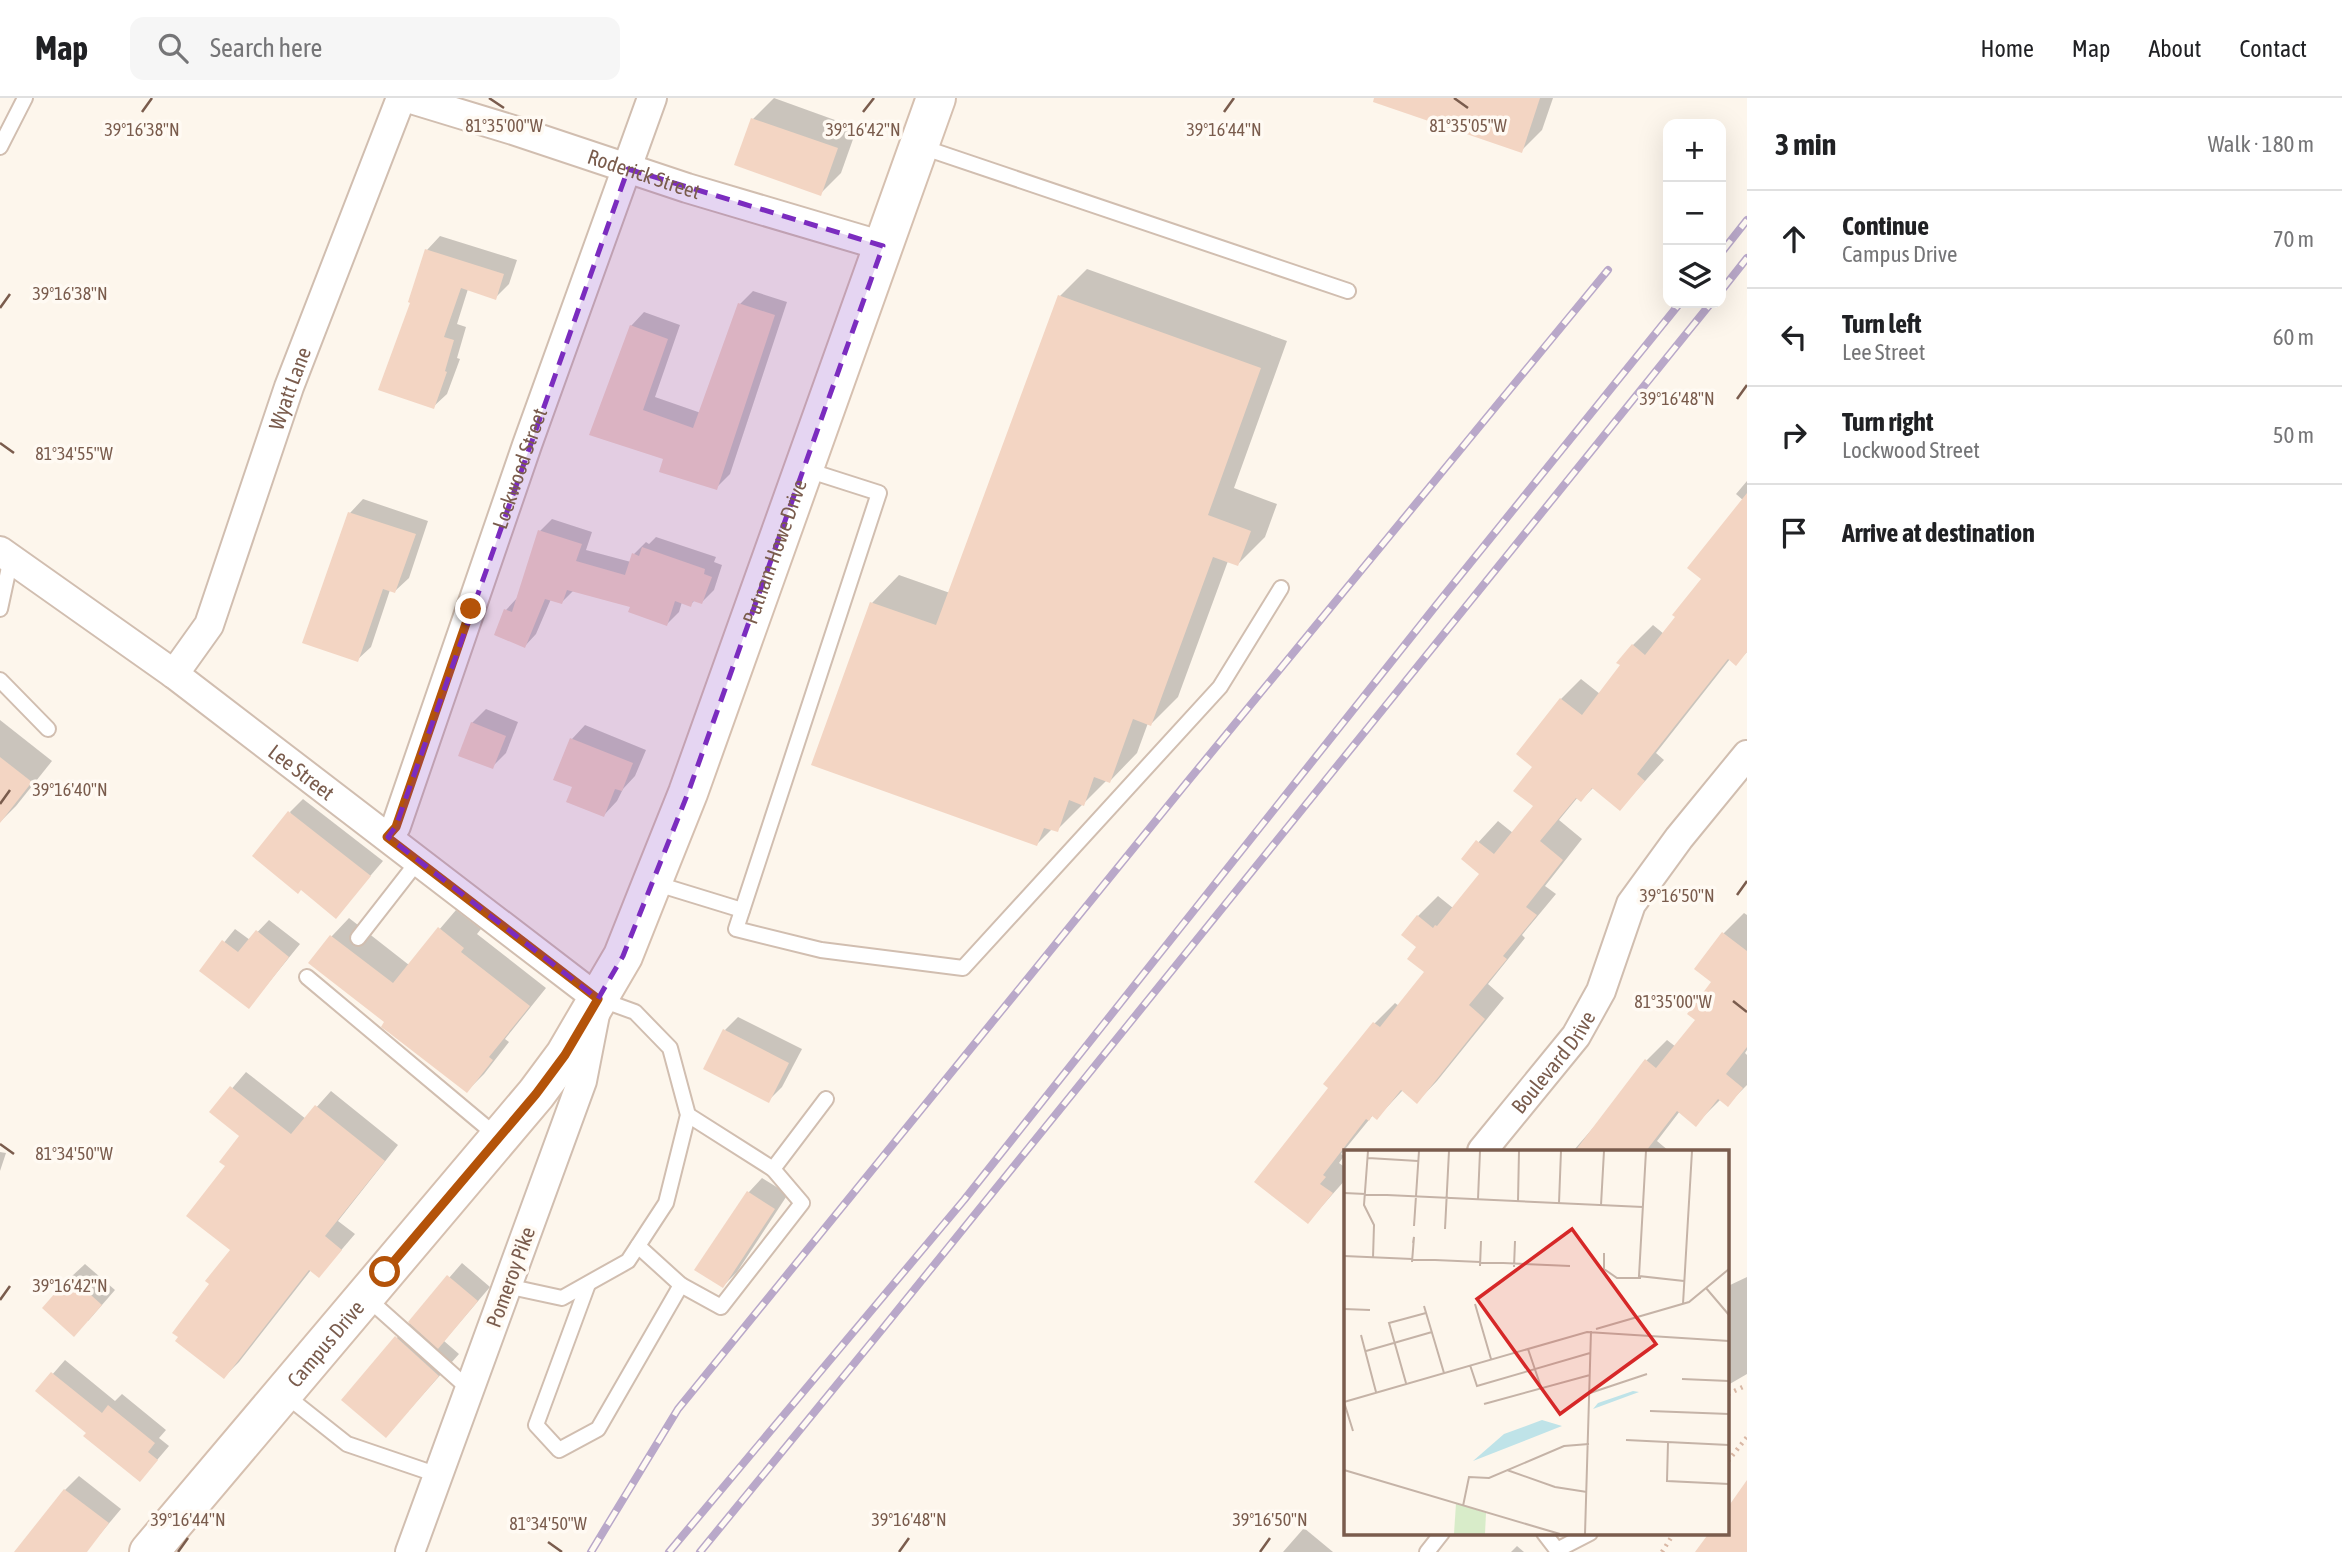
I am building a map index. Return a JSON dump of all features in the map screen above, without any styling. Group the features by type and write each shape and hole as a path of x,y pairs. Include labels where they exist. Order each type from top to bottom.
{"street":[{"name":"Wyatt Lane","path":"174,674 209,625 289,387 401,98"},
{"name":"Roderick Street","path":"408,98 628,169 883,246"},
{"name":"Lockwood Street","path":"387,837 396,827 527,445 652,98"},
{"name":"Putnam Howe Drive","path":"598,999 622,956 688,793 936,98"},
{"name":"Lee Street","path":"5,555 174,674 598,999"},
{"name":"Boulevard Drive","path":"1483,1150 1576,1036 1601,991 1631,904 1679,838 1747,755"},
{"name":"Campus Drive","path":"149,1552 499,1138 565,1055 598,999"},
{"name":"Pomeroy Pike","path":"410,1552 582,1081 598,999"}],"lane":[{"path":"0,147 25,98"},
{"path":"919,146 1348,291"},
{"path":"804,469 880,493 736,929 821,950 963,968 1220,687 1281,588"},
{"path":"0,609 5,555"},
{"path":"0,680 48,729"},
{"path":"358,938 418,861"},
{"path":"652,883 742,910"},
{"path":"307,977 499,1138"},
{"path":"507,1286 562,1298 628,1261 666,1203 688,1115 670,1048 635,1012 598,999"},
{"path":"773,1169 826,1099"},
{"path":"638,1245 681,1285 721,1307 802,1203 773,1169 688,1115"},
{"path":"587,1284 536,1425 559,1450 598,1429 681,1285"},
{"path":"365,1296 469,1389"},
{"path":"283,1393 347,1444 438,1475"},
{"path":"1426,1552 1441,1534"},
{"path":"1545,1534 1557,1550 1588,1534"}],"path":[{"path":"1730,1393 1747,1385"},
{"path":"1730,1458 1747,1437"},
{"path":"1662,1552 1673,1534"}],"highlighted area":[{"path":"628,169 883,246 688,793 623,956 598,999 388,837 396,826"}],"building":[{"path":"1374,98 1540,98 1522,153 1373,102"},
{"path":"751,118 838,148 821,196 734,165"},
{"path":"425,249 504,274 496,300 461,288 444,337 454,340 445,371 447,372 434,409 378,390 410,303 408,302"},
{"path":"1058,295 1261,368 1208,515 1251,531 1238,566 1213,557 1151,726 1133,719 1110,783 1094,777 1084,806 1069,800 1058,832 1044,828 1037,846 811,765 870,602 936,625"},
{"path":"738,303 775,315 717,490 659,472 663,459 589,435 630,325 668,339 643,410 693,428"},
{"path":"1747,493 1747,652 1736,666 1728,659 1637,774 1645,781 1620,811 1592,788 1581,802 1576,798 1540,841 1563,860 1526,907 1537,915 1503,956 1507,959 1469,1005 1485,1019 1417,1104 1401,1090 1377,1120 1372,1116 1369,1121 1366,1119 1323,1175 1326,1177 1320,1184 1333,1193 1308,1224 1254,1182 1328,1088 1323,1084 1373,1022 1380,1027 1424,972 1407,959 1416,947 1401,935 1417,915 1433,928 1437,926 1479,874 1461,859 1476,840 1494,854 1533,806 1513,791 1532,767 1516,754 1560,698 1582,715 1620,665 1616,663 1632,644 1645,655 1701,579 1687,568"},
{"path":"348,512 416,534 395,593 383,589 358,662 302,643"},
{"path":"538,530 582,544 576,561 625,575 632,553 639,556 642,547 705,569 704,574 712,577 702,604 693,601 691,607 675,601 667,626 628,612 630,607 567,590 562,604 545,599 525,648 494,635 504,609 512,612"},
{"path":"471,722 506,736 493,769 458,756"},
{"path":"570,738 633,763 622,791 615,789 604,817 566,802 572,787 553,780"},
{"path":"0,757 32,782 0,823"},
{"path":"288,811 371,876 336,919 301,890 298,894 252,856"},
{"path":"438,927 464,948 461,952 530,1006 489,1057 493,1060 467,1093 381,1027 384,1022 308,963 330,935 393,983"},
{"path":"256,930 289,957 249,1009 199,971 222,940 238,952"},
{"path":"1722,932 1747,951 1747,1047 1726,1074 1743,1088 1728,1107 1718,1099 1696,1127 1677,1111 1647,1150 1576,1150 1645,1059 1656,1068 1695,1020 1687,1014 1711,982 1694,969"},
{"path":"723,1029 789,1063 769,1103 703,1069"},
{"path":"230,1086 291,1134 315,1105 385,1161 325,1236 342,1250 319,1278 309,1270 224,1379 175,1341 178,1337 172,1333 209,1284 205,1281 230,1250 186,1216 225,1166 219,1162 239,1136 209,1112"},
{"path":"747,1191 775,1209 723,1288 694,1270"},
{"path":"447,1275 478,1301 438,1349 408,1322"},
{"path":"70,1276 102,1305 74,1337 42,1308"},
{"path":"395,1336 439,1376 386,1438 341,1400"},
{"path":"51,1372 102,1413 108,1405 155,1443 148,1452 158,1460 140,1482 83,1436 86,1433 35,1391"},
{"path":"1747,1480 1747,1552 1695,1552 1708,1534 1730,1534 1730,1504"},
{"path":"64,1489 109,1523 87,1552 14,1552"}],"railway":[{"path":"1726,247 1747,220"},
{"path":"1726,285 1747,258"},
{"path":"591,1552 678,1409 1188,781 1608,270"},
{"path":"669,1552 964,1200 1676,308"},
{"path":"700,1552 1707,308"}],"route":[{"path":"385,1272 536,1094 565,1055 598,999 387,837 396,827 471,609"}]}
